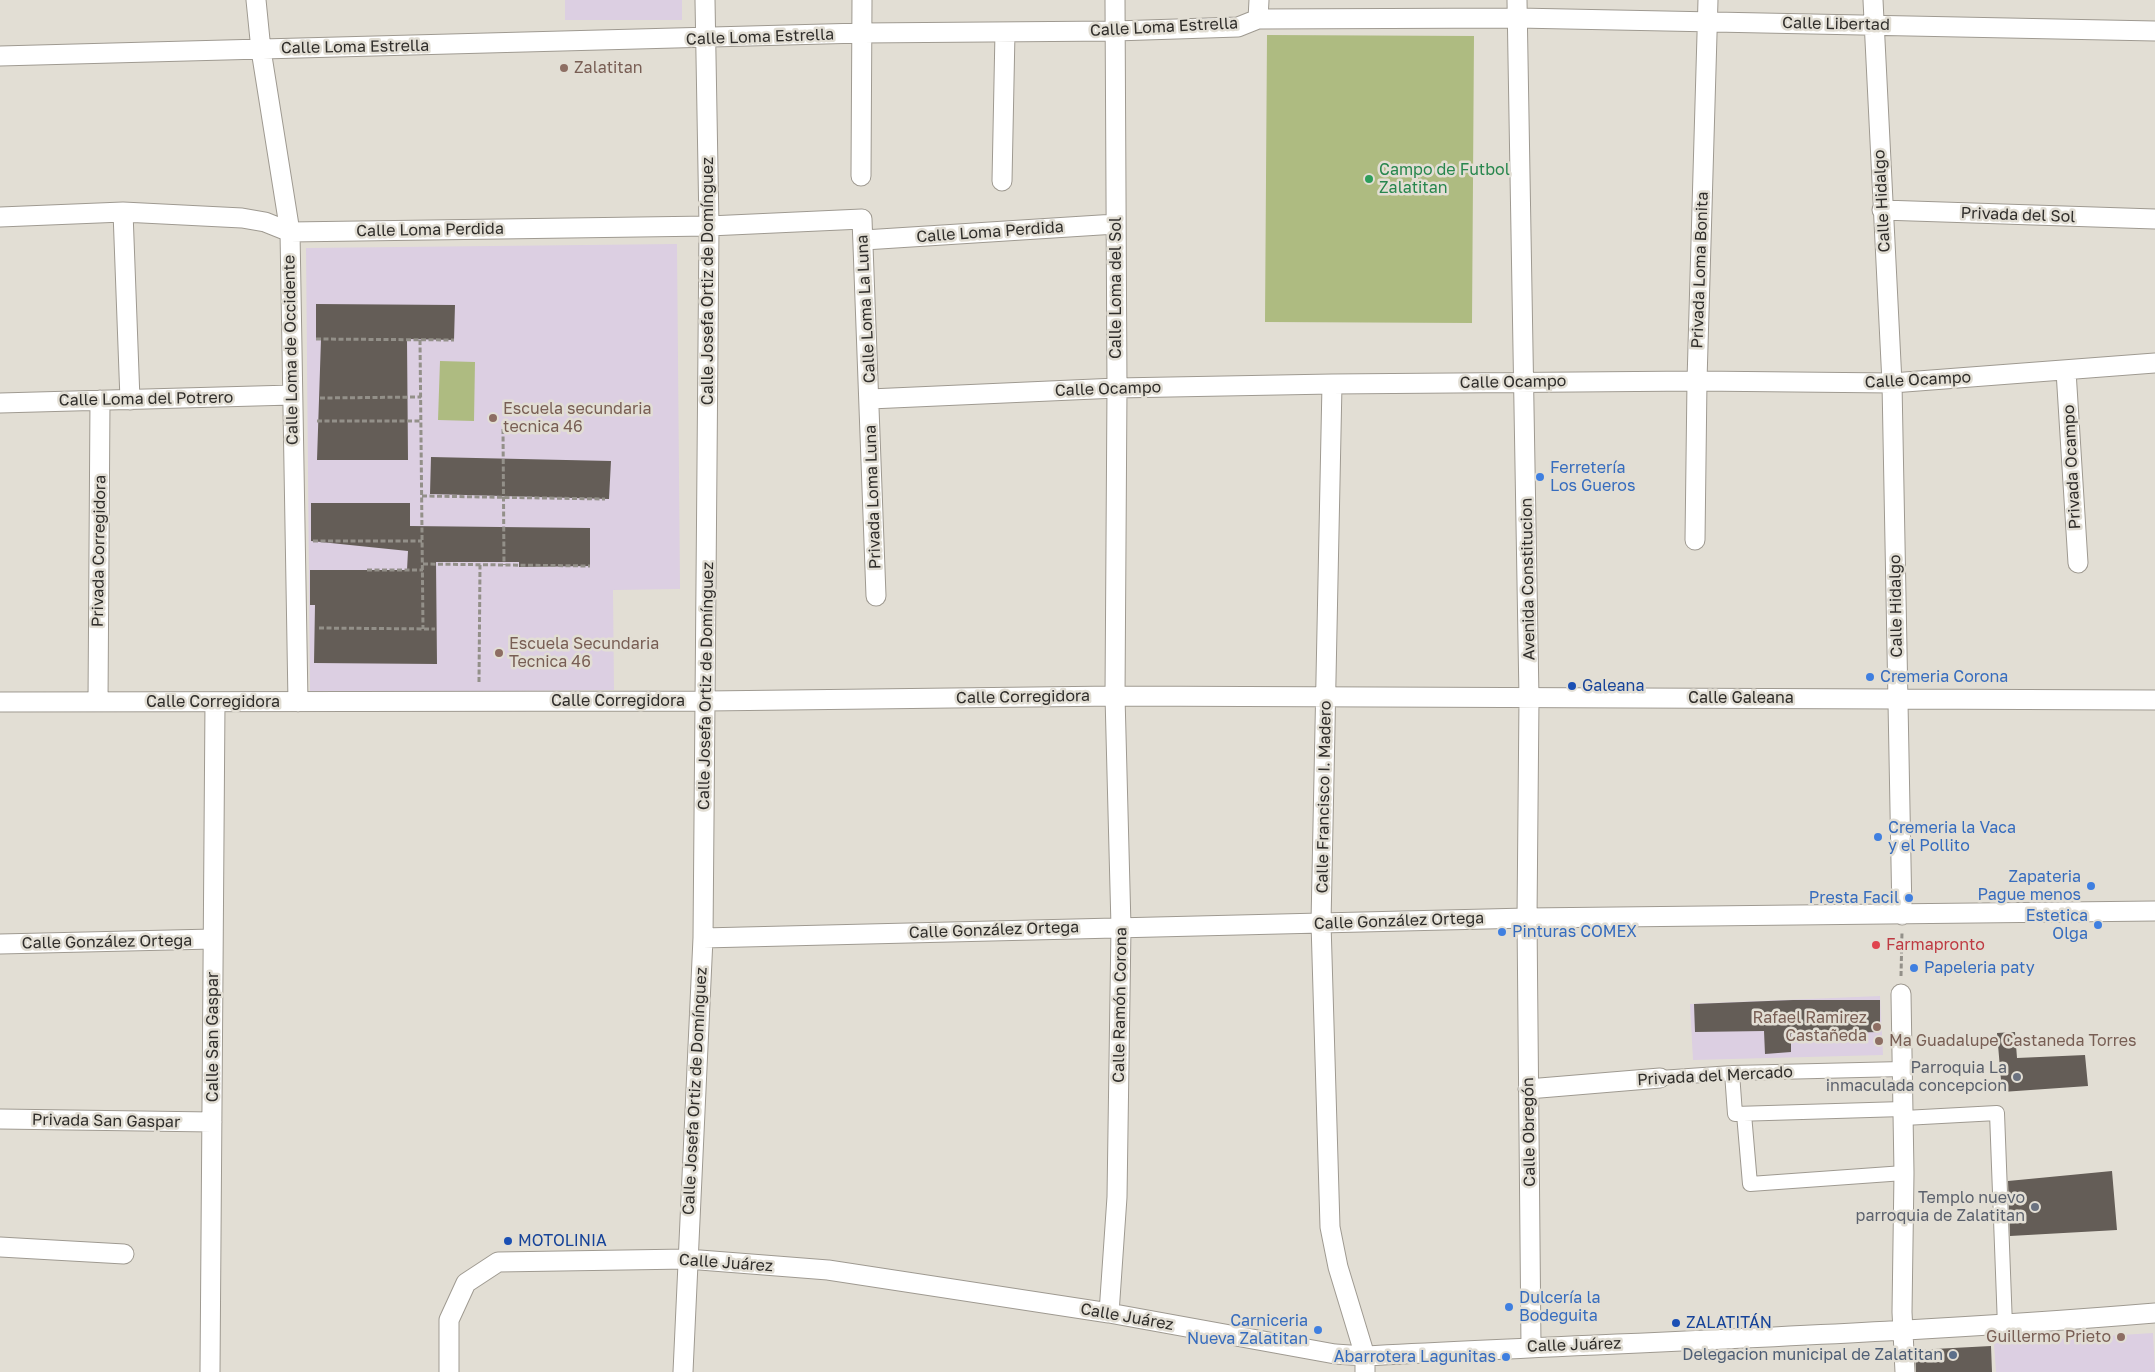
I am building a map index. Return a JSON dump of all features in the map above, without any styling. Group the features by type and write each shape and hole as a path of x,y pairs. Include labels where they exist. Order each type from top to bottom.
{"street":[{"name":"Calle Loma de Occidente","path":"256,0 261,50 290,232 298,702"},
{"name":"Calle Josefa Ortiz de Domínguez","path":"683,1372 703,938 709,226 705,0"},
{"path":"860,176 862,0"},
{"name":"Calle Loma del Sol","path":"1114,696 1117,388 1115,0"},
{"name":"Privada Loma Bonita","path":"1695,540 1697,381 1708,0"},
{"name":"Calle Hidalgo","path":"1873,0 1892,384 1902,915"},
{"name":"Calle Loma Estrella","path":"0,56 705,39 862,33 1115,31 1238,27 1258,9 1518,9"},
{"name":"Calle Libertad","path":"1518,9 1708,21 2155,31"},
{"name":"Avenida Constitucion","path":"1518,9 1529,698 1527,918"},
{"path":"1002,181 1005,32"},
{"name":"Privada del Sol","path":"1882,210 2155,220"},
{"path":"124,212 130,400"},
{"name":"Calle Loma Perdida","path":"0,217 124,212 242,218 265,222 290,232 709,226 862,219"},
{"name":"Calle Loma La Luna","path":"862,219 870,399"},
{"name":"Calle Loma Perdida","path":"864,240 1116,224"},
{"name":"Calle Ocampo","path":"870,399 1117,388 1332,384 1697,381 1892,384 2155,363"},
{"name":"Privada Ocampo","path":"2066,371 2078,563"},
{"name":"Calle Francisco I. Madero","path":"1332,384 1321,923 1330,1227 1338,1267 1365,1364"},
{"name":"Calle Loma del Potrero","path":"0,403 292,395"},
{"name":"Privada Loma Luna","path":"870,399 876,596"},
{"name":"Privada Corregidora","path":"98,702 100,400"},
{"name":"Calle Corregidora","path":"0,702 706,701 1114,696 1327,698"},
{"name":"Calle Ramón Corona","path":"1108,1312 1117,1197 1121,927 1114,696"},
{"name":"Calle Galeana","path":"1327,698 2155,700"},
{"name":"Calle San Gaspar","path":"210,1372 215,702"},
{"name":"Calle González Ortega","path":"703,938 1527,918 2155,911"},
{"name":"Calle Obregón","path":"1527,918 1531,1347"},
{"name":"Calle González Ortega","path":"0,944 213,939"},
{"path":"1901,994 1904,1174 1902,1331 1906,1372"},
{"name":"Privada del Mercado","path":"1528,1089 1732,1073 1903,1068"},
{"path":"1732,1073 1734,1114 1997,1114 2005,1326"},
{"path":"1744,1114 1750,1184 1904,1174"},
{"name":"Privada San Gaspar","path":"0,1119 212,1122"},
{"path":"0,1247 124,1254"},
{"name":"Calle Juárez","path":"449,1372 449,1320 466,1283 498,1262 687,1259 828,1270 1108,1312 1316,1351 1365,1364 1531,1347 2005,1326 2155,1313"}],"path":[{"path":"316,339 454,340"},
{"path":"420,340 423,629"},
{"path":"320,398 421,398"},
{"path":"317,421 421,421"},
{"path":"502,429 504,565"},
{"path":"422,496 605,499"},
{"path":"313,541 422,541"},
{"path":"423,564 590,566"},
{"path":"479,701 480,565"},
{"path":"367,570 423,570"},
{"path":"319,628 435,629"},
{"path":"1901,994 1902,915"}],"shaded area":[{"path":"565,0 682,0 682,20 565,20"},
{"name":"Escuela secundaria tecnica 46","path":"677,244 680,589 613,590 614,690 310,693 306,248"},
{"path":"1880,996 1883,1055 1693,1060 1690,1004"},
{"path":"2153,1333 2155,1372 1996,1372 1994,1343"}],"green space":[{"name":"Campo de Futbol Zalatitan","path":"1267,35 1474,36 1472,323 1265,322"},
{"path":"440,361 475,362 474,421 438,420"}],"building":[{"path":"316,304 455,305 454,340 407,339 408,460 317,460 321,339 316,339"},
{"path":"431,457 611,461 609,499 430,494"},
{"path":"311,503 410,503 410,526 590,528 590,566 519,567 519,562 436,562 437,664 314,663 315,605 310,605 310,570 407,570 408,551 311,541"},
{"path":"1793,1000 1880,1000 1880,1032 1791,1034 1791,1052 1765,1054 1764,1031 1695,1032 1694,1004"},
{"path":"2015,1032 2017,1058 2085,1055 2088,1086 2002,1092 1997,1033"},
{"name":"Templo nuevo parroquia de Zalatitan","path":"2112,1171 2117,1230 2010,1236 2008,1181"},
{"path":"1991,1346 1992,1372 1916,1372 1915,1350"}],"place":[{"name":"Zalatitan","path":"564,68"},
{"name":"Campo de Futbol Zalatitan","path":"1369,179"},
{"name":"Escuela secundaria tecnica 46","path":"493,418"},
{"name":"Ferretería Los Gueros","path":"1540,477"},
{"name":"Escuela Secundaria Tecnica 46","path":"499,653"},
{"name":"Cremeria Corona","path":"1870,677"},
{"name":"Galeana","path":"1572,686"},
{"name":"Cremeria la Vaca y el Pollito","path":"1878,837"},
{"name":"Zapateria Pague menos","path":"2091,886"},
{"name":"Presta Facil","path":"1909,898"},
{"name":"Estetica Olga","path":"2098,925"},
{"name":"Pinturas COMEX","path":"1502,932"},
{"name":"Farmapronto","path":"1876,945"},
{"name":"Papeleria paty","path":"1914,968"},
{"name":"Rafael Ramirez Castañeda","path":"1877,1027"},
{"name":"Ma Guadalupe Castaneda Torres","path":"1879,1041"},
{"name":"Parroquia La inmaculada concepcion","path":"2017,1077"},
{"name":"Templo nuevo parroquia de Zalatitan","path":"2035,1207"},
{"name":"MOTOLINIA","path":"508,1241"},
{"name":"Dulcería la Bodeguita","path":"1509,1307"},
{"name":"ZALATITÁN","path":"1676,1323"},
{"name":"Carniceria Nueva Zalatitan","path":"1318,1330"},
{"name":"Guillermo Prieto","path":"2121,1337"},
{"name":"Delegacion municipal de Zalatitan","path":"1953,1355"},
{"name":"Abarrotera Lagunitas","path":"1506,1357"}]}
